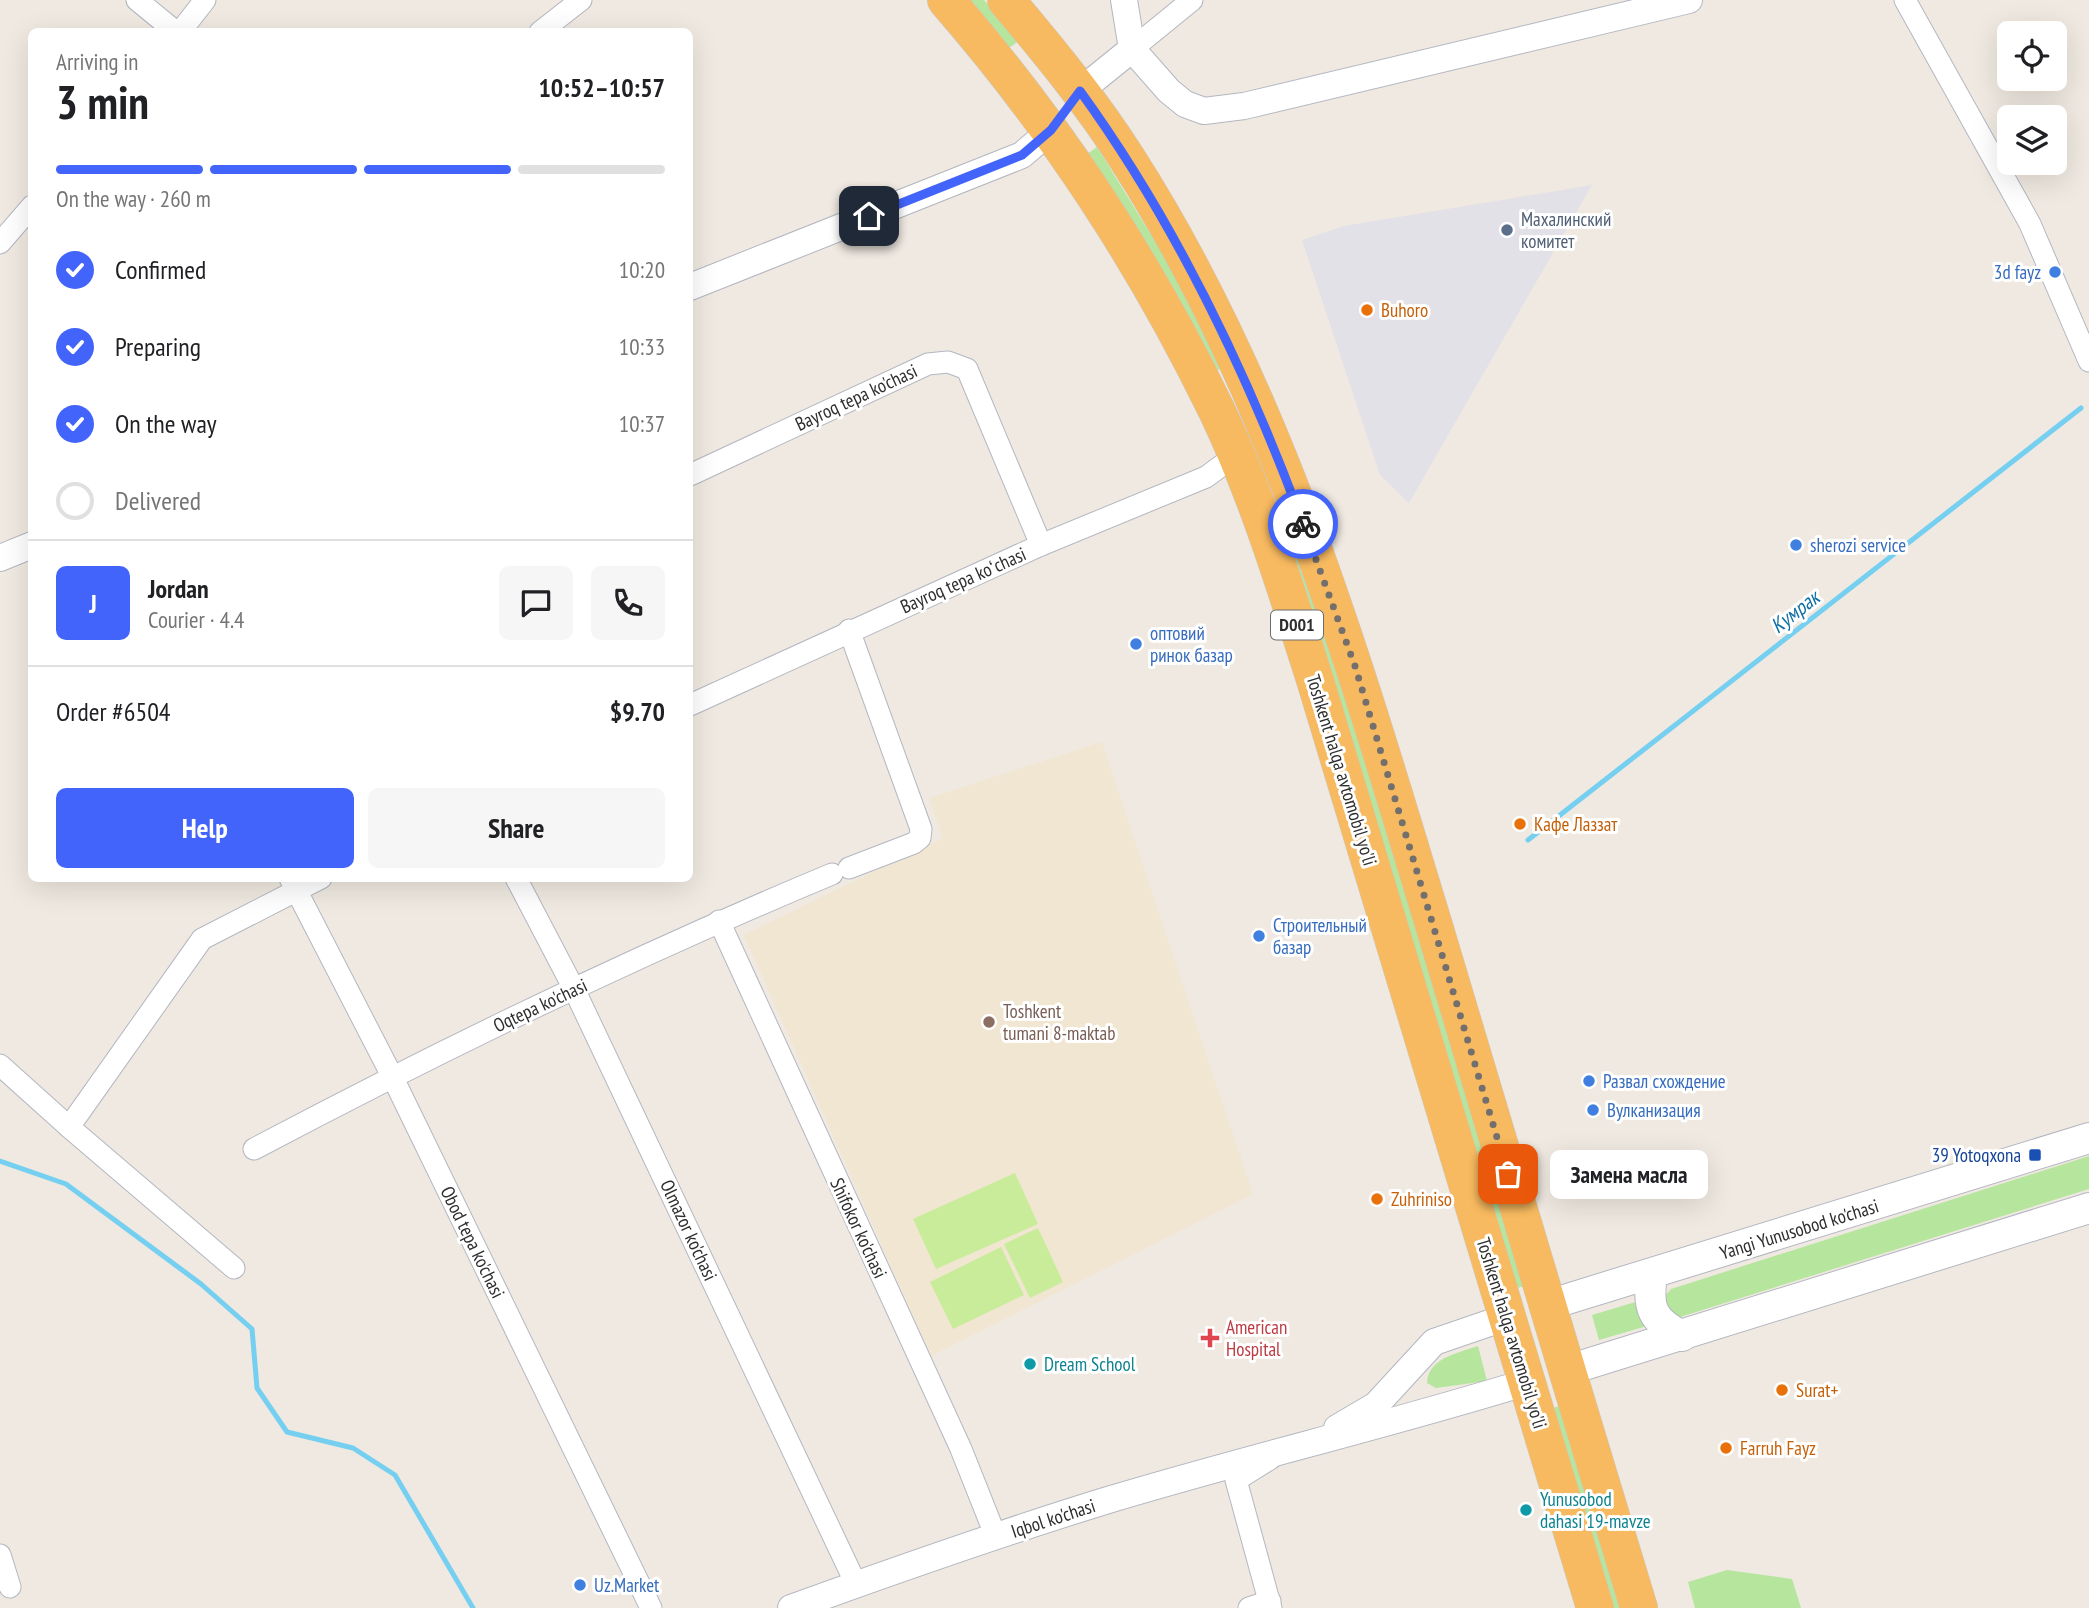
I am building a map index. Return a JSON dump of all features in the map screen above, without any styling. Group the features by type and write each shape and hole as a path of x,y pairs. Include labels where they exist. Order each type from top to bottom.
{"highway":[{"name":"Toshkent halqa avtomobil yo'li","path":"946,0 1051,130 1097,195 1140,266 1217,412 1236,455 1271,544 1315,680 1595,1608"},
{"name":"D001","path":"1006,0 1080,91 1130,163 1185,261 1253,396 1280,462 1355,666 1639,1608"},
{"path":"1051,130 1080,91"},
{"name":"Yangi Yunusobod ko'chasi","path":"1507,1317 1548,1305"},
{"path":"1527,1382 1568,1370"}],"main road":[{"name":"Yangi Yunusobod ko'chasi","path":"1548,1305 2089,1138"},
{"path":"1568,1370 2089,1208"},
{"path":"1652,1274 1649,1292 1656,1317 1660,1324 1682,1336"}],"street":[{"path":"137,0 173,28"},
{"path":"181,28 205,0"},
{"path":"545,28 581,0"},
{"path":"1080,91 1192,0"},
{"path":"1124,2 1132,49 1161,83 1185,104 1204,111 1222,110 1689,0"},
{"path":"1905,0 2029,224 2086,355"},
{"path":"693,286 1022,155 1051,130"},
{"path":"0,243 28,211"},
{"name":"Bayroq tepa ko'chasi","path":"693,474 928,364 948,362 967,369 1041,545"},
{"name":"Bayroq tepa koʻchasi","path":"693,704 849,630 1041,545 1206,477 1236,455"},
{"path":"0,558 28,547"},
{"name":"Oqtepa ko'chasi","path":"254,1149 392,1076 719,921 914,843 920,838 921,829 849,630"},
{"name":"Olmazor ko'chasi","path":"518,882 575,989 856,1584"},
{"path":"69,1127 202,939 293,884"},
{"name":"Obod tepa ko'chasi","path":"293,884 392,1076 651,1608"},
{"name":"Shifokor ko'chasi","path":"719,921 961,1449 996,1537"},
{"path":"0,1065 234,1268"},
{"name":"Iqbol ko'chasi","path":"1318,1440 1376,1405 1434,1342 1507,1317"},
{"name":"Iqbol ko'chasi","path":"791,1608 1107,1501 1318,1440 1404,1421 1527,1382"},
{"path":"1249,1608 1271,1605 1236,1480 1280,1451"},
{"path":"0,1555 10,1587"}],"shaded area":[{"path":"1592,185 1409,503 1380,475 1302,240 1344,226"},
{"name":"Toshkent tumani 8-maktab","path":"1102,742 1253,1194 931,1356 744,935 943,838 929,798"}],"green space":[{"path":"966,0 984,0 1020,40 1009,48"},
{"path":"1097,147 1164,256 1222,368 1211,373 1087,154"},
{"path":"1251,430 1312,587 1525,1286 1513,1289 1240,435"},
{"path":"2089,1156 2089,1189 1680,1317 1670,1312 1667,1307 1665,1296 1671,1289"},
{"path":"1015,1173 1038,1224 936,1269 913,1219"},
{"path":"1038,1228 1063,1282 1030,1298 1004,1244"},
{"path":"1001,1247 1024,1295 953,1329 930,1282"},
{"path":"1639,1301 1647,1326 1599,1340 1592,1315"},
{"path":"1478,1346 1487,1381 1436,1388 1427,1383 1438,1362"},
{"path":"1560,1406 1622,1608 1608,1608 1547,1409"},
{"path":"1727,1570 1792,1579 1801,1608 1695,1608 1688,1582"}],"waterway":[{"name":"Кумрак","path":"1528,840 2081,408"},
{"path":"0,1161 66,1184 201,1284 252,1329 257,1388 287,1432 353,1448 395,1475 473,1608"}],"way so far":[{"path":"1303,524 1355,666 1508,1174"}],"place":[{"name":"Махалинский комитет","path":"1507,230"},
{"name":"3d fayz","path":"2055,272"},
{"name":"Buhoro","path":"1367,310"},
{"name":"sherozi service","path":"1796,545"},
{"name":"оптовий ринок базар","path":"1136,644"},
{"name":"Кафе Лаззат","path":"1520,824"},
{"name":"Строительный базар","path":"1259,936"},
{"name":"Toshkent tumani 8-maktab","path":"989,1022"},
{"name":"Развал схождение","path":"1589,1081"},
{"name":"Вулканизация","path":"1593,1110"},
{"name":"39 Yotoqxona","path":"2035,1155"},
{"name":"Замена масла","path":"1508,1174"},
{"name":"Zuhriniso","path":"1377,1199"},
{"name":"American Hospital","path":"1210,1338"},
{"name":"Dream School","path":"1030,1364"},
{"name":"Surat+","path":"1782,1390"},
{"name":"Farruh Fayz","path":"1726,1448"},
{"name":"Yunusobod dahasi 19-mavze","path":"1526,1510"},
{"name":"Uz.Market","path":"580,1585"}],"route":[{"path":"869,216 1022,155 1051,130 1080,91 1130,163 1185,261 1253,396 1303,524"}]}
